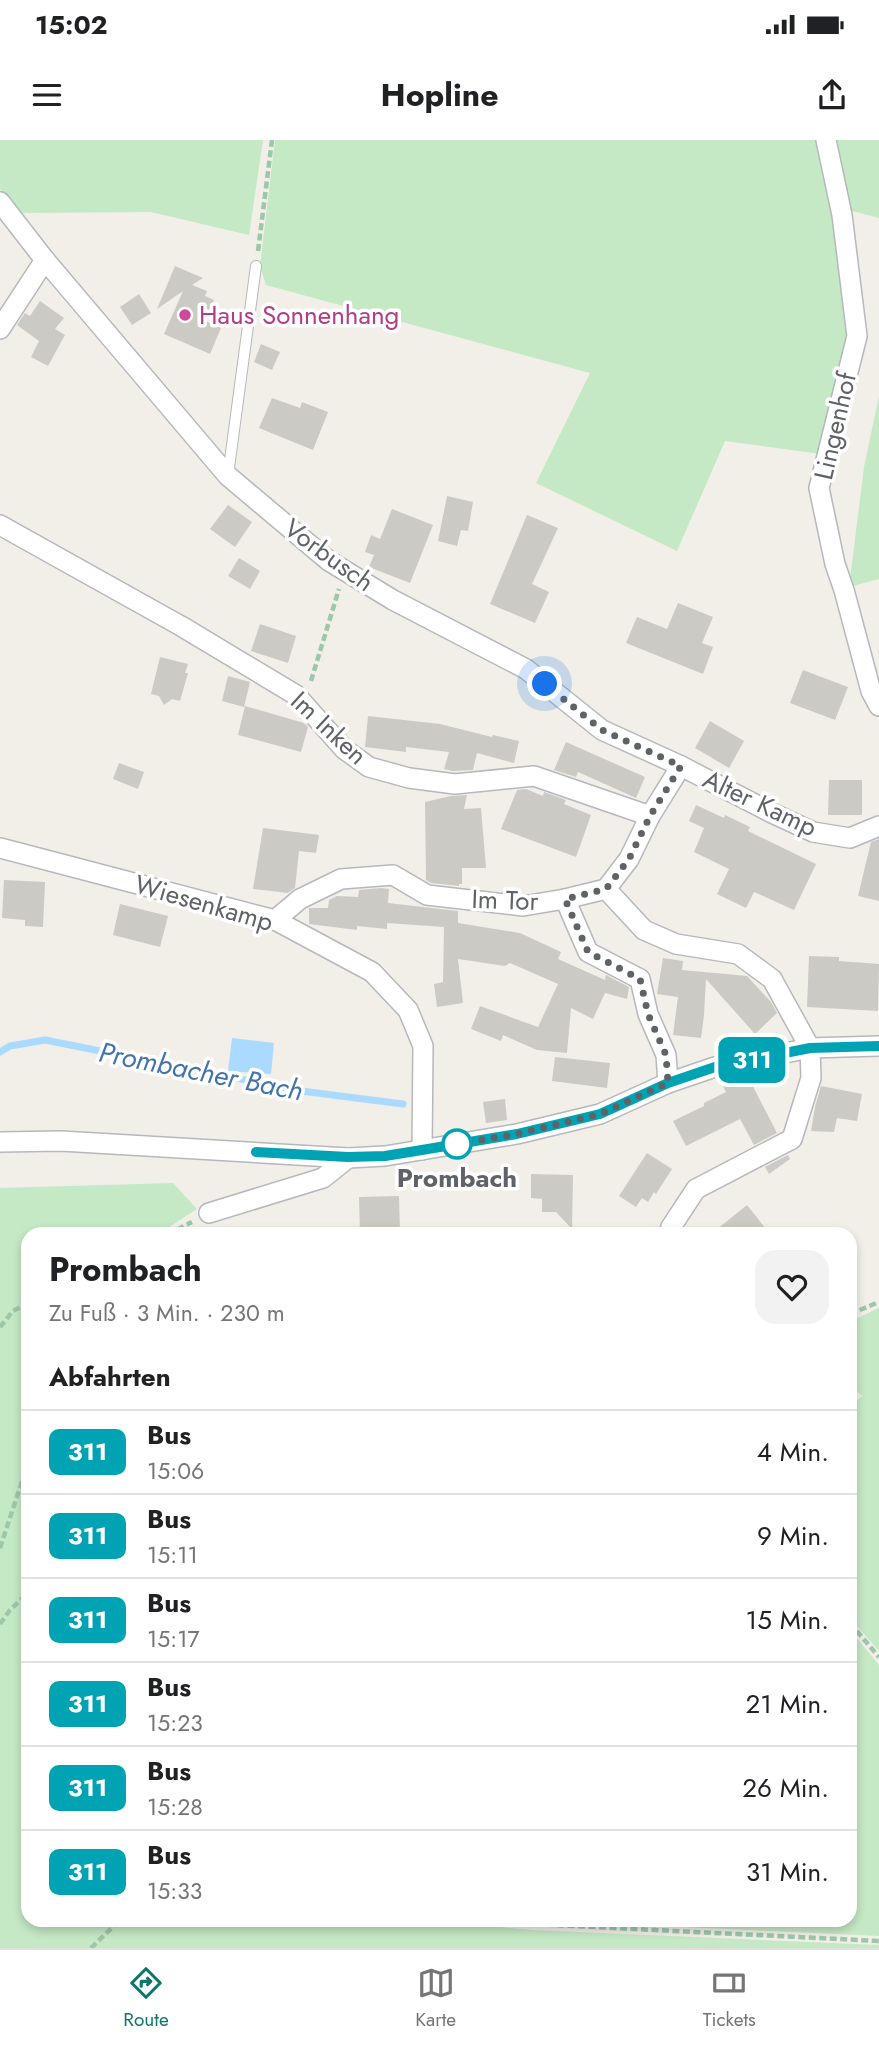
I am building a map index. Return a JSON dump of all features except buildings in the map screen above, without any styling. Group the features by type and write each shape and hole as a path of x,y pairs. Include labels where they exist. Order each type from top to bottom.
{"street":[{"name":"Lingenhof","path":"826,140 842,215 857,336 819,488 835,564 845,590 871,691 879,706"},
{"name":"Vorbusch","path":"0,202 45,260 228,476 329,561 393,600 526,669 602,730 681,766"},
{"path":"0,329 45,260"},
{"name":"Im Inken","path":"0,526 181,626 296,695 344,749 369,767 409,778 455,784 534,776 650,816"},
{"path":"671,1227 696,1189 792,1139 811,1078 810,1048 772,979 738,954 676,944 643,930 606,889 629,859 650,816 681,766"},
{"name":"Alter Kamp","path":"681,766 813,832 850,838 879,827"},
{"name":"Wiesenkamp","path":"0,848 275,920 372,972 408,1010 423,1046 422,1150"},
{"name":"Im Tor","path":"275,920 300,899 341,880 393,875 428,895 523,906 606,889"},
{"path":"565,899 588,952 640,979 648,1014 666,1055 668,1083"},
{"path":"0,1142 61,1141 348,1157 385,1156 517,1134 600,1114 668,1083 715,1067 810,1048 879,1046"},
{"path":"209,1213 323,1178 348,1157"}],"lane":[{"path":"228,476 256,266"}],"path":[{"path":"256,266 272,140"},
{"path":"304,703 344,571"},
{"path":"182,1227 209,1213"},
{"path":"857,1311 879,1302"},
{"path":"0,1327 13,1311 21,1307"},
{"path":"0,1548 21,1484"},
{"path":"0,1624 21,1600"},
{"path":"857,1631 879,1657"},
{"path":"91,1948 113,1927"},
{"path":"593,1927 879,1941"}],"green space":[{"path":"0,140 263,140 249,235 151,212 20,213 0,189"},
{"path":"275,140 821,140 851,339 821,454 725,441 677,551 536,483 590,373 266,285 260,266"},
{"path":"833,140 879,140 879,218 849,210"},
{"path":"879,396 879,579 849,587 864,467"},
{"path":"173,1183 197,1209 169,1227 21,1227 21,1927 499,1927 879,1945 879,1948 0,1948 0,1188"},
{"path":"879,1308 879,1651 857,1626 857,1401 862,1396 857,1391 857,1318"},
{"path":"857,1638 879,1665 879,1936 684,1927 857,1927"}],"water":[{"path":"232,1038 274,1043 271,1074 228,1071"}],"waterway":[{"name":"Prombacher Bach","path":"0,1052 10,1046 45,1040 301,1091 403,1104"}],"bus line":[{"name":"311","path":"256,1152 348,1157 385,1156 517,1134 600,1114 668,1083 715,1067 810,1048 879,1046"}],"place":[{"name":"Haus Sonnenhang","path":"185,315"},
{"name":"Prombach","path":"457,1144"}],"route":[{"path":"457,1144 517,1134 600,1114 668,1083 666,1055 648,1014 640,979 588,952 565,899 606,889 629,859 650,816 681,766 602,730 545,684"}]}
